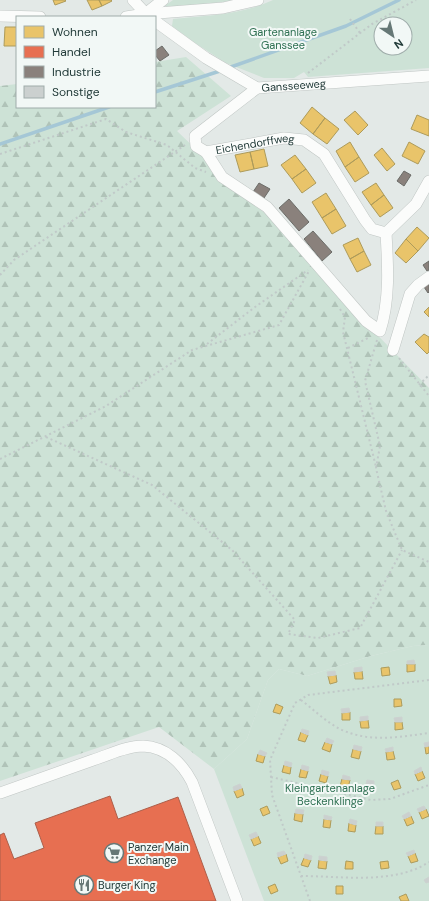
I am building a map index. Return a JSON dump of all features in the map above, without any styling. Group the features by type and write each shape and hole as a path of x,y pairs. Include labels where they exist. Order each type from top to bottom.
{"street":[{"path":"133,0 147,15"},
{"path":"147,15 163,0"},
{"path":"136,16 223,8 258,0"},
{"path":"0,16 16,16"},
{"name":"Gansseeweg","path":"156,22 206,58 257,88 429,76"},
{"path":"195,136 257,88"},
{"name":"Eichendorffweg","path":"195,136 196,146 206,152 284,138 304,140 324,154 360,214 372,229 386,233"},
{"path":"206,152 222,177 267,207 366,321 380,331 385,314 388,266 386,233 416,204 429,181"},
{"path":"394,350 410,294 418,285 429,277"},
{"path":"0,794 131,746 156,748 167,753 178,761 192,782 237,901"}],"path":[{"path":"296,85 306,75 360,33 416,0"},
{"path":"350,19 360,33"},
{"path":"0,154 106,118 126,132 167,144 195,168 222,177"},
{"path":"0,275 14,260 175,152 195,136"},
{"path":"311,268 315,274"},
{"path":"206,345 255,307 311,268"},
{"path":"0,459 106,406 192,350 279,325 311,268"},
{"path":"337,305 345,317 343,332 386,511 402,550 429,562"},
{"path":"348,348 380,331"},
{"path":"376,468 380,446 365,382 380,331"},
{"path":"394,350 419,385 429,396"},
{"path":"419,385 429,375"},
{"path":"46,436 152,485 232,550 295,620 288,634 318,638 360,628 402,550"},
{"path":"310,901 272,795 270,760 295,703 308,695 429,680"},
{"path":"300,700 331,723 357,735 389,738 429,734"},
{"path":"271,777 371,800 390,799 429,785"},
{"path":"301,876 388,877 405,873 429,862"}],"green space":[{"name":"Gartenanlage Ganssee","path":"173,0 241,0 166,8 166,5"},
{"name":"Gartenanlage Ganssee","path":"273,0 429,0 429,68 308,77 304,72 294,78 264,78 226,63 172,26 173,19 224,14 249,9"},
{"path":"186,57 231,96 177,131 201,154 216,177 265,213 355,312 429,388 429,645 413,646 371,656 307,676 279,669 268,680 247,739 214,769 159,727 0,781 0,86 16,84 16,108 156,108 156,62"},
{"name":"Kleingartenanlage Beckenklinge","path":"429,645 429,901 264,901 214,769 247,739 268,680 279,669 307,676 371,656 413,646"}],"building: Wohnen":[{"path":"53,0 65,0 66,1 55,5"},
{"path":"87,0 99,0 102,6 92,10"},
{"path":"99,0 111,0 112,1 102,6"},
{"path":"5,27 16,27 16,46 4,46"},
{"path":"312,107 325,118 313,134 300,123"},
{"path":"355,111 368,125 358,135 344,120"},
{"path":"417,115 429,120 429,136 411,129"},
{"path":"325,118 339,129 327,144 313,134"},
{"path":"350,142 359,157 345,167 336,151"},
{"path":"409,142 425,151 418,164 402,156"},
{"path":"382,148 395,164 387,171 374,155"},
{"path":"264,149 268,166 254,169 250,152"},
{"path":"250,152 254,169 240,172 235,155"},
{"path":"295,155 306,169 292,179 281,165"},
{"path":"359,157 369,173 355,182 345,167"},
{"path":"306,169 316,183 302,193 292,179"},
{"path":"376,183 384,195 371,205 362,192"},
{"path":"326,193 336,209 322,218 312,202"},
{"path":"384,195 393,208 380,217 371,205"},
{"path":"336,209 346,226 332,234 322,218"},
{"path":"417,227 429,238 418,251 406,239"},
{"path":"358,238 364,251 350,259 343,245"},
{"path":"406,239 418,251 406,263 395,253"},
{"path":"364,251 371,265 357,272 350,259"},
{"path":"429,307 429,317 424,312"},
{"path":"424,334 429,337 429,352 427,354 415,342"},
{"path":"407,664 415,664 415,671 407,672"},
{"path":"389,667 390,675 382,676 381,668"},
{"path":"362,671 363,679 355,679 354,672"},
{"path":"336,675 337,682 330,684 328,676"},
{"path":"394,699 401,699 402,706 394,707"},
{"path":"276,704 283,707 280,714 273,712"},
{"path":"350,712 350,720 342,720 342,713"},
{"path":"368,720 369,728 361,728 360,721"},
{"path":"395,722 402,722 403,729 395,730"},
{"path":"301,732 308,735 305,742 298,740"},
{"path":"325,742 332,744 330,752 322,749"},
{"path":"429,746 429,753 426,754 425,747"},
{"path":"353,749 361,751 359,759 351,757"},
{"path":"393,751 395,759 387,760 386,752"},
{"path":"258,754 265,756 263,763 256,761"},
{"path":"284,765 291,767 290,774 282,772"},
{"path":"301,769 308,771 306,778 299,777"},
{"path":"422,771 425,778 418,781 415,774"},
{"path":"321,774 328,776 326,783 319,781"},
{"path":"342,779 350,780 348,788 340,786"},
{"path":"398,780 401,788 394,790 391,783"},
{"path":"366,784 374,785 373,792 365,791"},
{"path":"242,788 244,795 237,798 234,791"},
{"path":"267,806 270,813 263,816 260,809"},
{"path":"426,809 429,816 422,819 419,812"},
{"path":"295,813 303,814 302,822 294,820"},
{"path":"411,816 414,823 407,826 404,819"},
{"path":"324,819 331,820 330,828 323,827"},
{"path":"349,823 356,825 355,832 348,831"},
{"path":"376,826 383,826 383,834 375,834"},
{"path":"258,836 261,843 254,846 251,839"},
{"path":"415,853 418,861 411,863 408,856"},
{"path":"286,854 288,861 281,864 278,857"},
{"path":"304,858 311,860 308,867 301,865"},
{"path":"319,860 327,861 326,869 318,868"},
{"path":"346,861 353,862 353,869 345,869"},
{"path":"388,861 389,868 381,869 380,862"},
{"path":"275,884 278,891 271,894 268,887"},
{"path":"336,886 343,886 343,894 336,894"},
{"path":"406,894 409,901 401,901 399,897"}],"building: Handel":[{"name":"Panzer Main Exchange","path":"110,796 118,819 178,797 216,901 0,901 0,835 4,833 14,859 44,848 35,823"}],"building: Industrie":[{"path":"162,46 169,55 160,61 156,56 156,50"},
{"path":"404,171 411,175 404,186 397,181"},
{"path":"259,183 270,189 264,198 253,192"},
{"path":"289,199 309,222 299,231 279,208"},
{"path":"313,231 332,252 322,261 304,239"},
{"path":"429,261 429,270 427,271 423,265"},
{"path":"429,283 429,292 428,293 424,287"}],"building: Sonstige":[{"path":"414,660 415,664 407,664 407,661"},
{"path":"362,667 362,671 354,672 354,668"},
{"path":"335,671 336,675 328,676 327,672"},
{"path":"349,708 350,712 342,713 341,709"},
{"path":"368,716 368,720 360,721 360,717"},
{"path":"402,717 402,722 395,722 394,718"},
{"path":"302,729 309,731 308,735 301,732"},
{"path":"327,738 334,741 332,744 325,742"},
{"path":"429,742 429,746 425,747 424,743"},
{"path":"354,745 362,747 361,751 353,749"},
{"path":"393,747 393,751 386,752 385,749"},
{"path":"260,750 267,753 265,756 258,754"},
{"path":"285,761 292,763 291,767 284,765"},
{"path":"302,765 309,767 308,771 301,769"},
{"path":"421,767 422,771 415,774 414,771"},
{"path":"322,770 329,772 328,776 321,774"},
{"path":"343,775 350,777 350,780 342,779"},
{"path":"367,780 374,781 374,785 366,784"},
{"path":"240,784 242,788 234,791 233,787"},
{"path":"424,806 426,809 419,812 417,809"},
{"path":"296,809 304,810 303,814 295,813"},
{"path":"409,812 411,816 404,819 402,816"},
{"path":"324,815 332,817 331,820 324,819"},
{"path":"350,819 357,821 356,825 349,823"},
{"path":"376,822 383,822 383,826 376,826"},
{"path":"256,832 258,836 251,839 249,835"},
{"path":"414,850 415,853 408,856 406,853"},
{"path":"284,851 286,854 278,857 277,853"},
{"path":"305,854 312,856 311,860 304,858"},
{"path":"319,856 327,857 327,861 319,860"},
{"path":"429,877 429,882 426,883 424,880"}],"waterway":[{"path":"228,68 346,26 399,0"},
{"path":"156,92 223,70"},
{"path":"0,144 106,108"}],"place":[{"name":"Panzer Main Exchange","path":"114,853"},
{"name":"Burger King","path":"84,885"}]}
